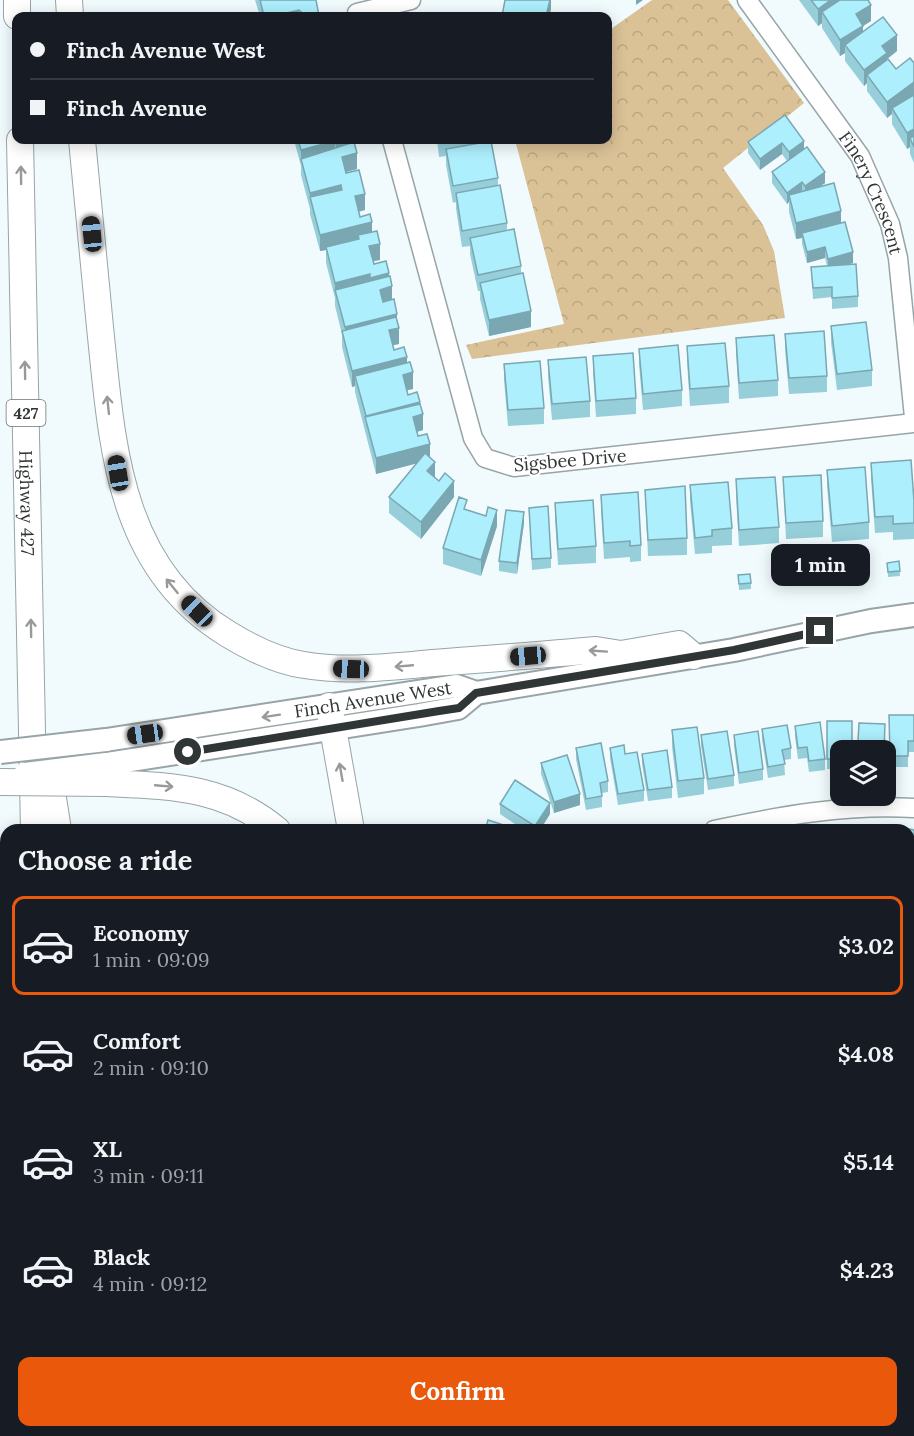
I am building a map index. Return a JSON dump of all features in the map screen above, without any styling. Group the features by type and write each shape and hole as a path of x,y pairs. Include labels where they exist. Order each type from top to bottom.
{"highway":[{"name":"Highway 427","path":"20,144 33,686 34,824"},
{"path":"82,144 110,423 118,473 136,531 171,587 210,624 263,653 302,665 325,668 375,668 596,650 621,654 679,644 693,656"},
{"path":"33,686 57,824"},
{"path":"332,718 350,824"},
{"path":"0,782 106,773 196,789 254,810 270,824"}],"main road":[{"path":"476,693 914,615"},
{"name":"Finch Avenue West","path":"0,777 106,773 332,718 412,693 456,686 476,693 459,708 419,715 332,718 1,752"}],"street":[{"path":"356,10 411,0"},
{"name":"Finery Crescent","path":"747,0 860,156 890,224 898,258 914,417"},
{"name":"Sigsbee Drive","path":"393,144 473,438 485,458 514,467 914,423"},
{"path":"742,824 873,806 914,808"}],"green space":[{"path":"652,0 728,0 804,103 723,168 763,225 774,251 785,318 472,359 466,345 564,324 516,144 612,144 612,28"}],"building":[{"path":"260,0 316,0 318,12 299,10 263,12"},
{"path":"505,0 550,0 547,12 503,12"},
{"path":"811,0 831,0 818,9"},
{"path":"840,0 868,0 871,5 856,14 863,26 840,40 822,12"},
{"path":"883,17 897,35 882,46 887,53 864,70 845,45"},
{"path":"910,58 914,63 914,82 887,102 867,75 888,59 896,69"},
{"path":"914,95 914,129 907,133 892,108"},
{"path":"785,115 804,141 789,152 782,143 760,159 748,142"},
{"path":"299,144 324,144 301,150"},
{"path":"348,144 355,144 357,153 342,157 346,173 359,170 365,194 355,196 360,217 370,214 372,222 320,235 310,197 342,190 341,185 310,193 301,159"},
{"path":"474,144 492,144 498,178 453,186 446,149"},
{"path":"807,147 825,172 805,186 802,182 787,193 772,172"},
{"path":"834,183 841,211 796,223 789,195"},
{"path":"500,185 507,223 462,231 456,193"},
{"path":"845,222 853,252 828,259 825,247 807,252 802,233"},
{"path":"514,229 521,266 478,275 470,238"},
{"path":"377,231 380,244 369,246 374,264 386,261 389,273 370,278 370,274 335,283 326,247 359,239 358,235"},
{"path":"856,264 858,296 832,298 832,287 813,288 811,267"},
{"path":"523,273 531,311 489,320 480,283"},
{"path":"390,276 392,286 380,290 383,302 394,299 397,314 345,327 335,290"},
{"path":"396,317 399,328 389,330 394,350 404,347 407,357 352,371 342,331"},
{"path":"866,322 872,370 837,374 831,326"},
{"path":"824,331 827,376 789,378 785,334"},
{"path":"774,335 778,380 739,383 736,338"},
{"path":"725,343 729,386 690,389 687,346"},
{"path":"678,345 682,390 643,394 639,349"},
{"path":"633,353 636,398 596,401 593,356"},
{"path":"586,357 590,401 552,404 548,360"},
{"path":"540,361 544,408 508,410 504,364"},
{"path":"410,362 413,372 403,375 408,395 417,392 420,402 366,416 355,376"},
{"path":"420,404 423,414 413,417 418,436 427,434 430,444 376,458 365,417"},
{"path":"425,453 435,462 427,471 439,481 445,473 454,481 421,522 389,497"},
{"path":"911,460 914,523 893,524 893,516 875,517 871,463"},
{"path":"865,467 869,522 832,526 827,470"},
{"path":"821,475 823,521 786,523 783,477"},
{"path":"775,477 779,527 739,530 736,479"},
{"path":"728,482 732,528 712,530 712,536 695,538 690,485"},
{"path":"685,486 687,538 648,540 645,490"},
{"path":"638,492 641,545 630,546 630,541 604,543 601,495"},
{"path":"459,497 467,500 464,509 486,516 488,507 497,510 481,560 443,548"},
{"path":"593,500 596,546 558,549 555,503"},
{"path":"548,506 551,558 532,559 529,508"},
{"path":"506,510 524,512 517,563 499,561"},
{"path":"899,561 900,571 888,572 887,563"},
{"path":"820,564 832,564 833,573 821,574"},
{"path":"796,567 797,576 785,577 784,568"},
{"path":"750,574 751,583 739,584 738,575"},
{"path":"889,715 914,715 914,741 908,741 908,756 896,756 896,740 890,740"},
{"path":"827,721 852,721 852,740 830,740 830,759 827,759"},
{"path":"820,722 825,759 809,761 807,747 798,748 795,726"},
{"path":"859,723 885,724 884,740 858,740"},
{"path":"787,725 791,748 782,750 785,764 768,767 762,729"},
{"path":"697,727 704,778 678,781 672,730"},
{"path":"727,731 734,775 708,779 701,735"},
{"path":"758,731 763,769 739,773 734,735"},
{"path":"601,743 608,781 600,783 602,796 586,799 576,748"},
{"path":"624,745 625,754 637,752 644,790 618,794 610,748"},
{"path":"667,750 672,787 648,790 642,754"},
{"path":"567,755 580,794 554,802 541,763"},
{"path":"515,780 550,803 536,824 532,824 500,804"},
{"path":"488,820 500,824 487,824"}],"route":[{"path":"188,752 459,708 476,693 734,650 820,631"}]}
